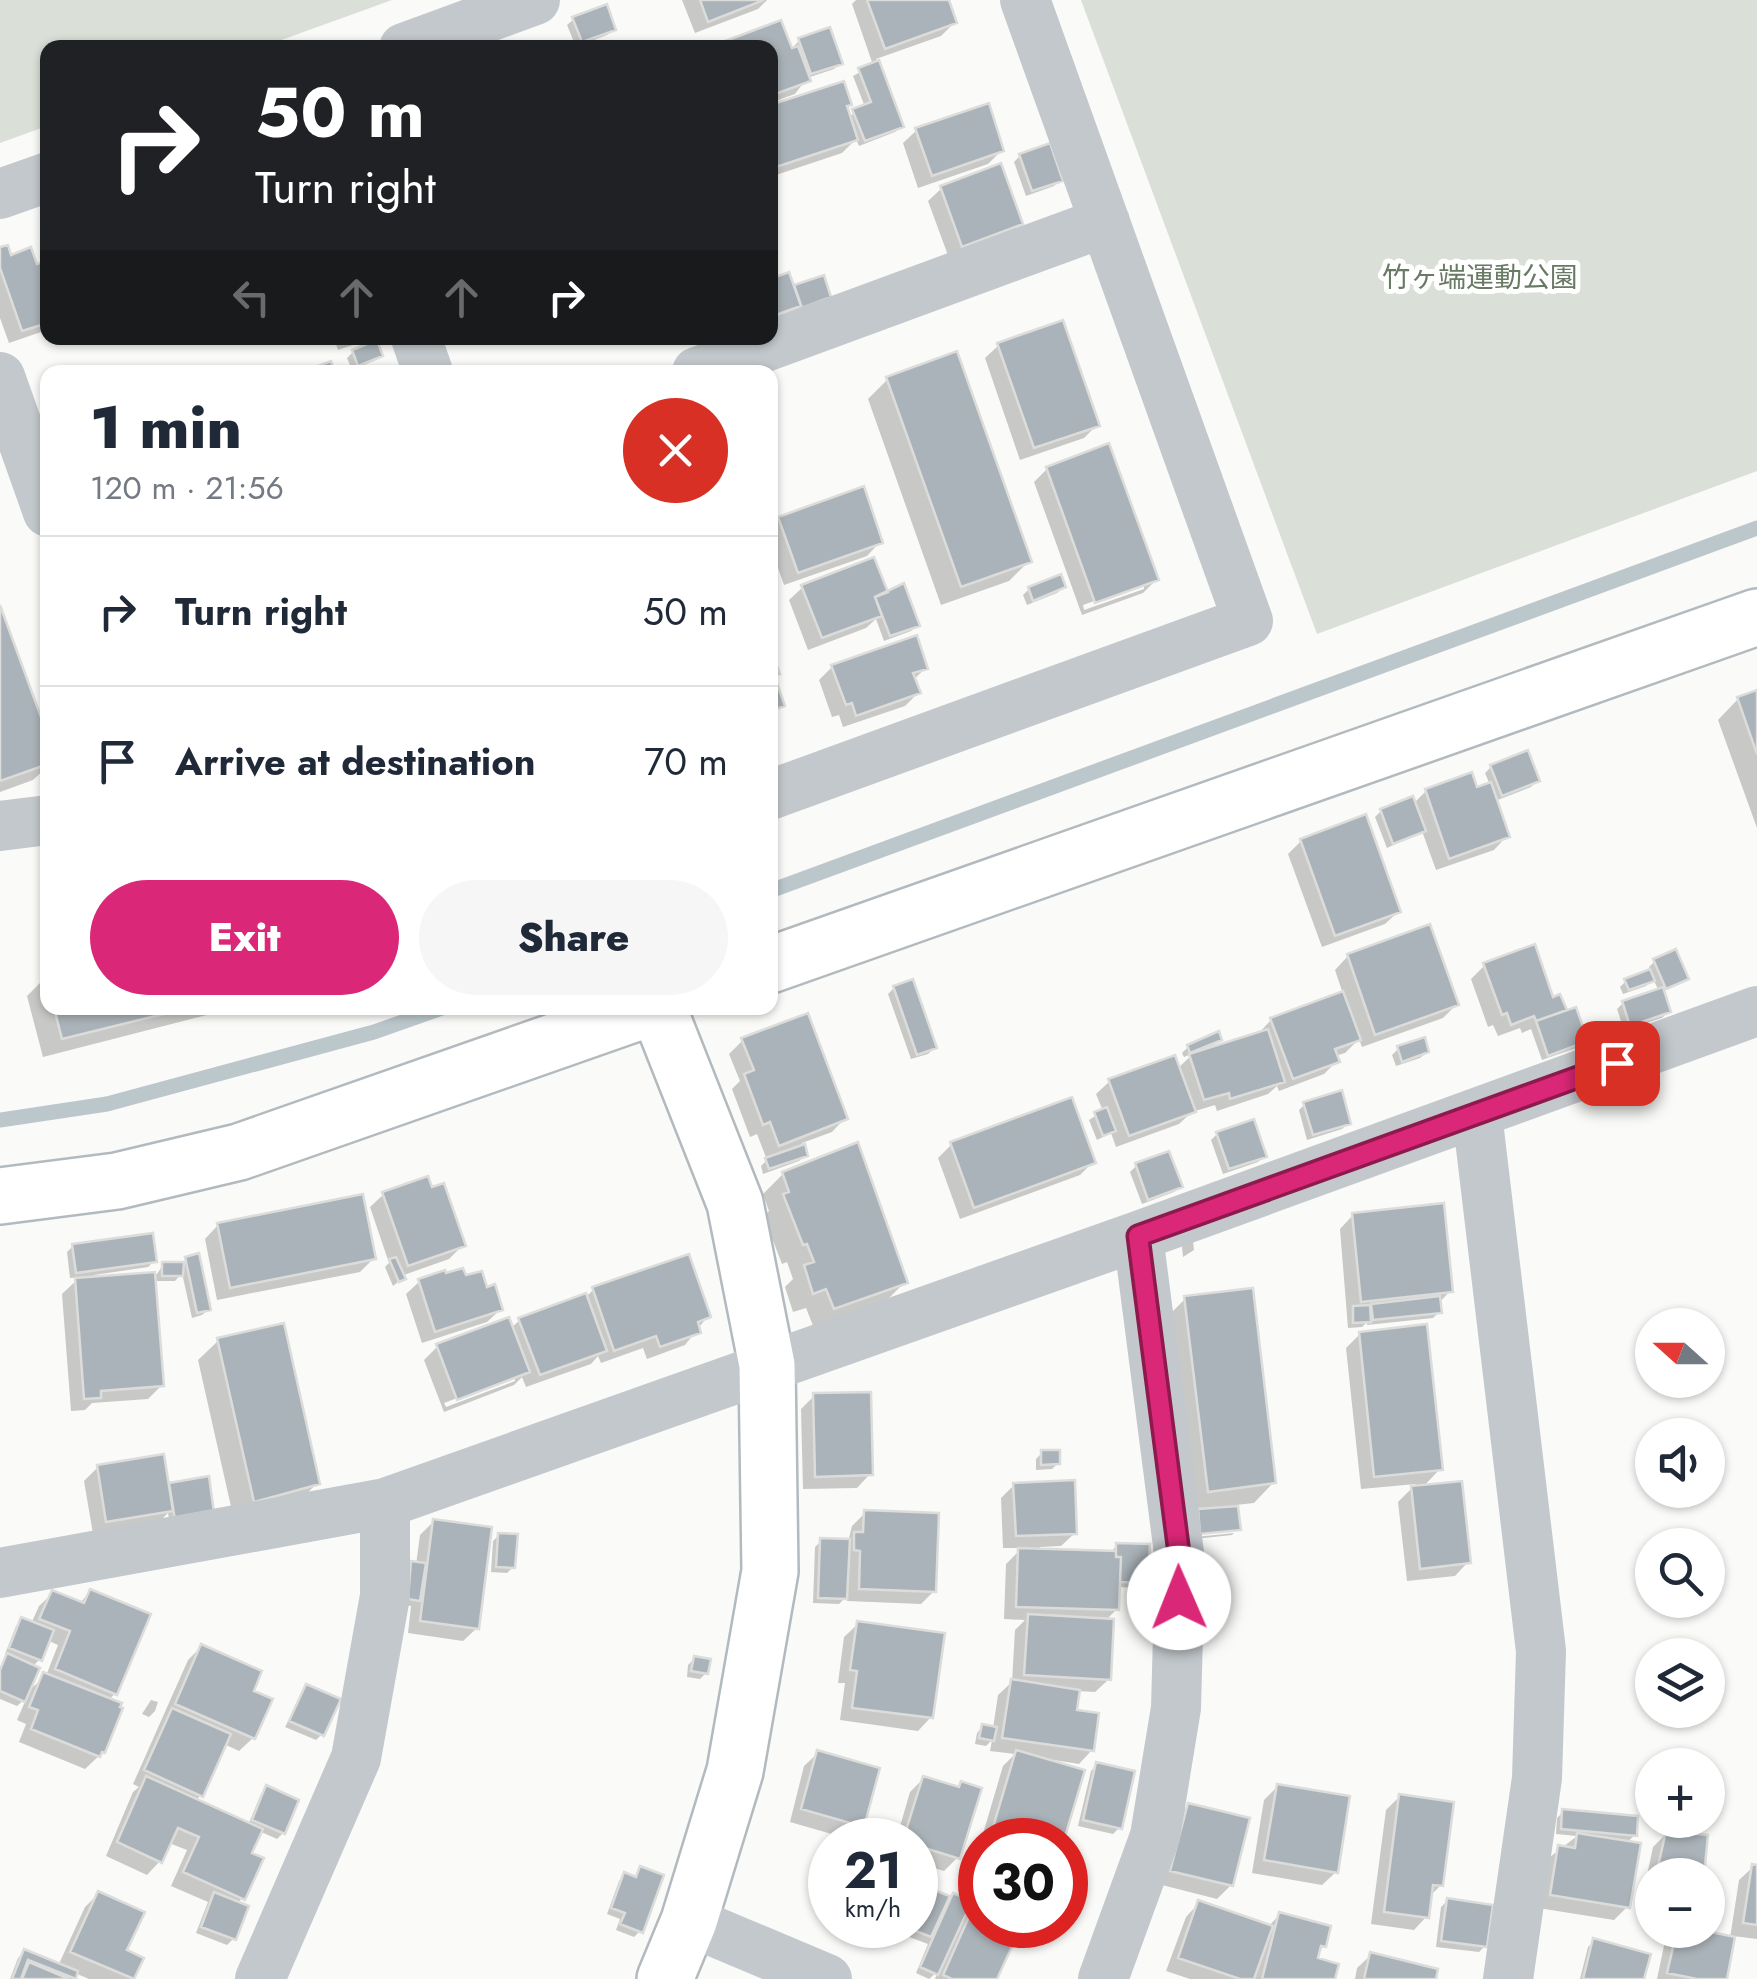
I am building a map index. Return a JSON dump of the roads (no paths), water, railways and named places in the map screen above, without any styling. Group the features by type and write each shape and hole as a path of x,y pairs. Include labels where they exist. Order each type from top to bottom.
{"street":[{"path":"426,40 535,0"},
{"path":"778,791 1248,621 1025,0"},
{"path":"0,194 40,180"},
{"path":"778,342 1104,222"},
{"path":"716,365 770,345"},
{"path":"0,377 40,490"},
{"path":"778,962 1757,617"},
{"path":"0,826 40,821"},
{"path":"4,1581 385,1502 1757,1012"},
{"path":"0,1196 118,1181 239,1152 630,1015"},
{"path":"661,1015 735,1203 767,1365 770,1572 735,1770 689,1921 664,1979"},
{"path":"1477,1114 1541,1652 1537,1778 1508,1979"},
{"path":"1103,1979 1154,1836 1176,1708 1180,1561 1138,1236"},
{"path":"260,1979 356,1758 385,1596 385,1502"},
{"path":"689,1921 826,1979"}],"waterway":[{"path":"778,888 1757,528"},
{"path":"0,1120 107,1104 374,1032 422,1015"}],"park label":[{"name":"竹ヶ端運動公園","path":"1480,277"}]}
